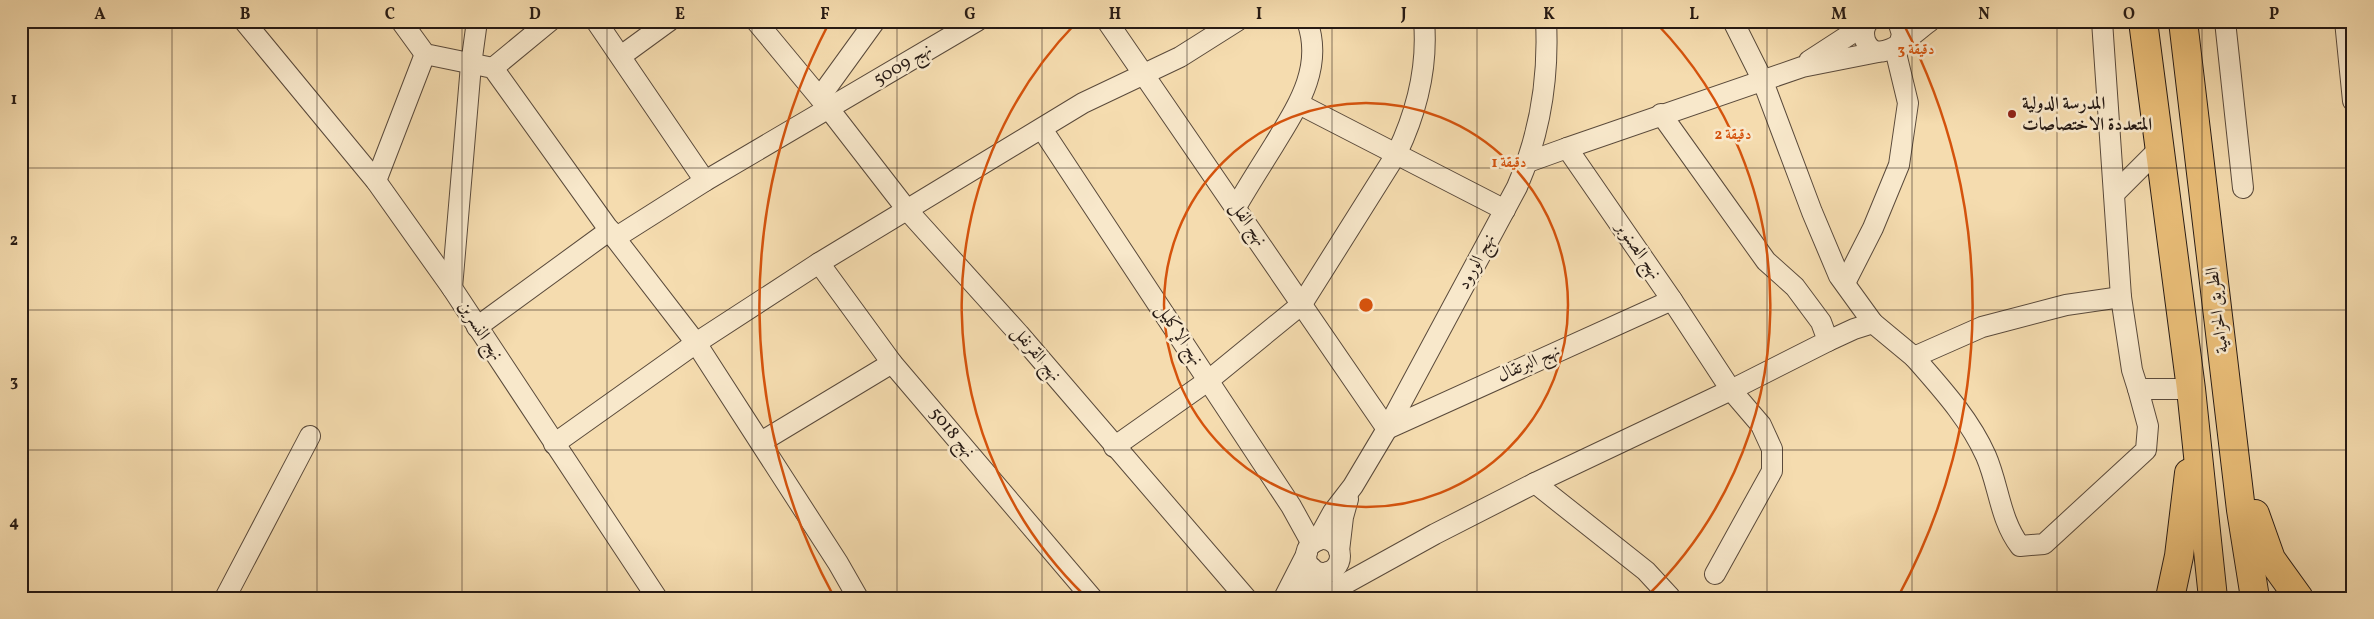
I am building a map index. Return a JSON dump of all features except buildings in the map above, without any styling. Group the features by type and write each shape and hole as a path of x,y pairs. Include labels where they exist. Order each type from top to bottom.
{"highway":[{"path":"2143,21 2190,389 2213,598"},
{"name":"الطريق الحزامية","path":"2183,21 2234,434 2241,510 2255,598"},
{"path":"2170,598 2179,556 2195,434"},
{"path":"2234,434 2260,531 2270,559 2299,598"}],"street":[{"path":"244,21 376,182 452,288"},
{"path":"401,21 425,54 493,68 612,234 696,343 761,442 858,598"},
{"name":"نهج النسرين","path":"477,21 471,65 452,288 657,598"},
{"path":"493,68 550,21"},
{"path":"596,21 705,181"},
{"path":"621,56 670,21"},
{"name":"نهج القرنفل","path":"756,21 824,103 908,211 1020,334 1114,447 1246,598"},
{"path":"824,103 875,21"},
{"name":"نهج 5009","path":"477,327 612,234 705,181 824,103 977,21"},
{"name":"نهج الفل","path":"1107,21 1386,429"},
{"path":"554,444 696,343 819,263 1084,103 1180,58 1237,21"},
{"path":"1236,207 1299,104 1310,77 1313,57 1307,21"},
{"path":"1114,447 1209,380 1302,304 1398,153 1418,102 1424,49 1424,21"},
{"name":"نهج الورود","path":"1326,568 1353,486 1505,210 1528,162 1541,111 1547,46 1546,21"},
{"path":"1733,21 1762,79 1812,212 1844,283 1873,324 1914,357 1970,422 1987,458 2009,532 2020,546 2044,544 2146,450 2148,426 2132,370 2121,296 2102,21"},
{"path":"1891,48 1902,34 1898,21"},
{"path":"1528,162 1762,79 1802,67 1891,48 1930,21"},
{"path":"2225,21 2243,188"},
{"path":"2345,21 2353,101"},
{"path":"1802,67 1867,23"},
{"path":"1867,23 1864,32 1865,41 1870,48 1891,48"},
{"path":"1844,283 1873,228 1899,165 1908,103 1891,48"},
{"path":"376,182 425,54"},
{"path":"1299,104 1398,153 1505,210"},
{"path":"1661,114 1766,262 1795,287 1821,322 1828,341"},
{"name":"نهج الإكليل","path":"1042,129 1291,506 1326,568"},
{"name":"نهج الصنوبر","path":"1567,148 1672,300 1731,390 1761,425 1772,449 1772,471 1715,574"},
{"path":"2114,194 2159,149"},
{"name":"نهج 5018","path":"819,263 892,363 1092,598"},
{"path":"1914,357 1982,327 2066,305 2121,296"},
{"name":"نهج البرتقال","path":"1386,429 1672,300"},
{"path":"1284,598 1326,568 1435,534 1535,483 1731,390 1854,328 1873,324"},
{"path":"761,442 892,363"},
{"path":"2138,389 2190,389"},
{"path":"225,598 310,436"},
{"path":"1535,483 1646,571 1670,597"},
{"path":"1291,598 1326,568"}],"place":[{"name":"المدرسة الدولية المتعددة الاختصاصات","path":"2012,114"}]}
